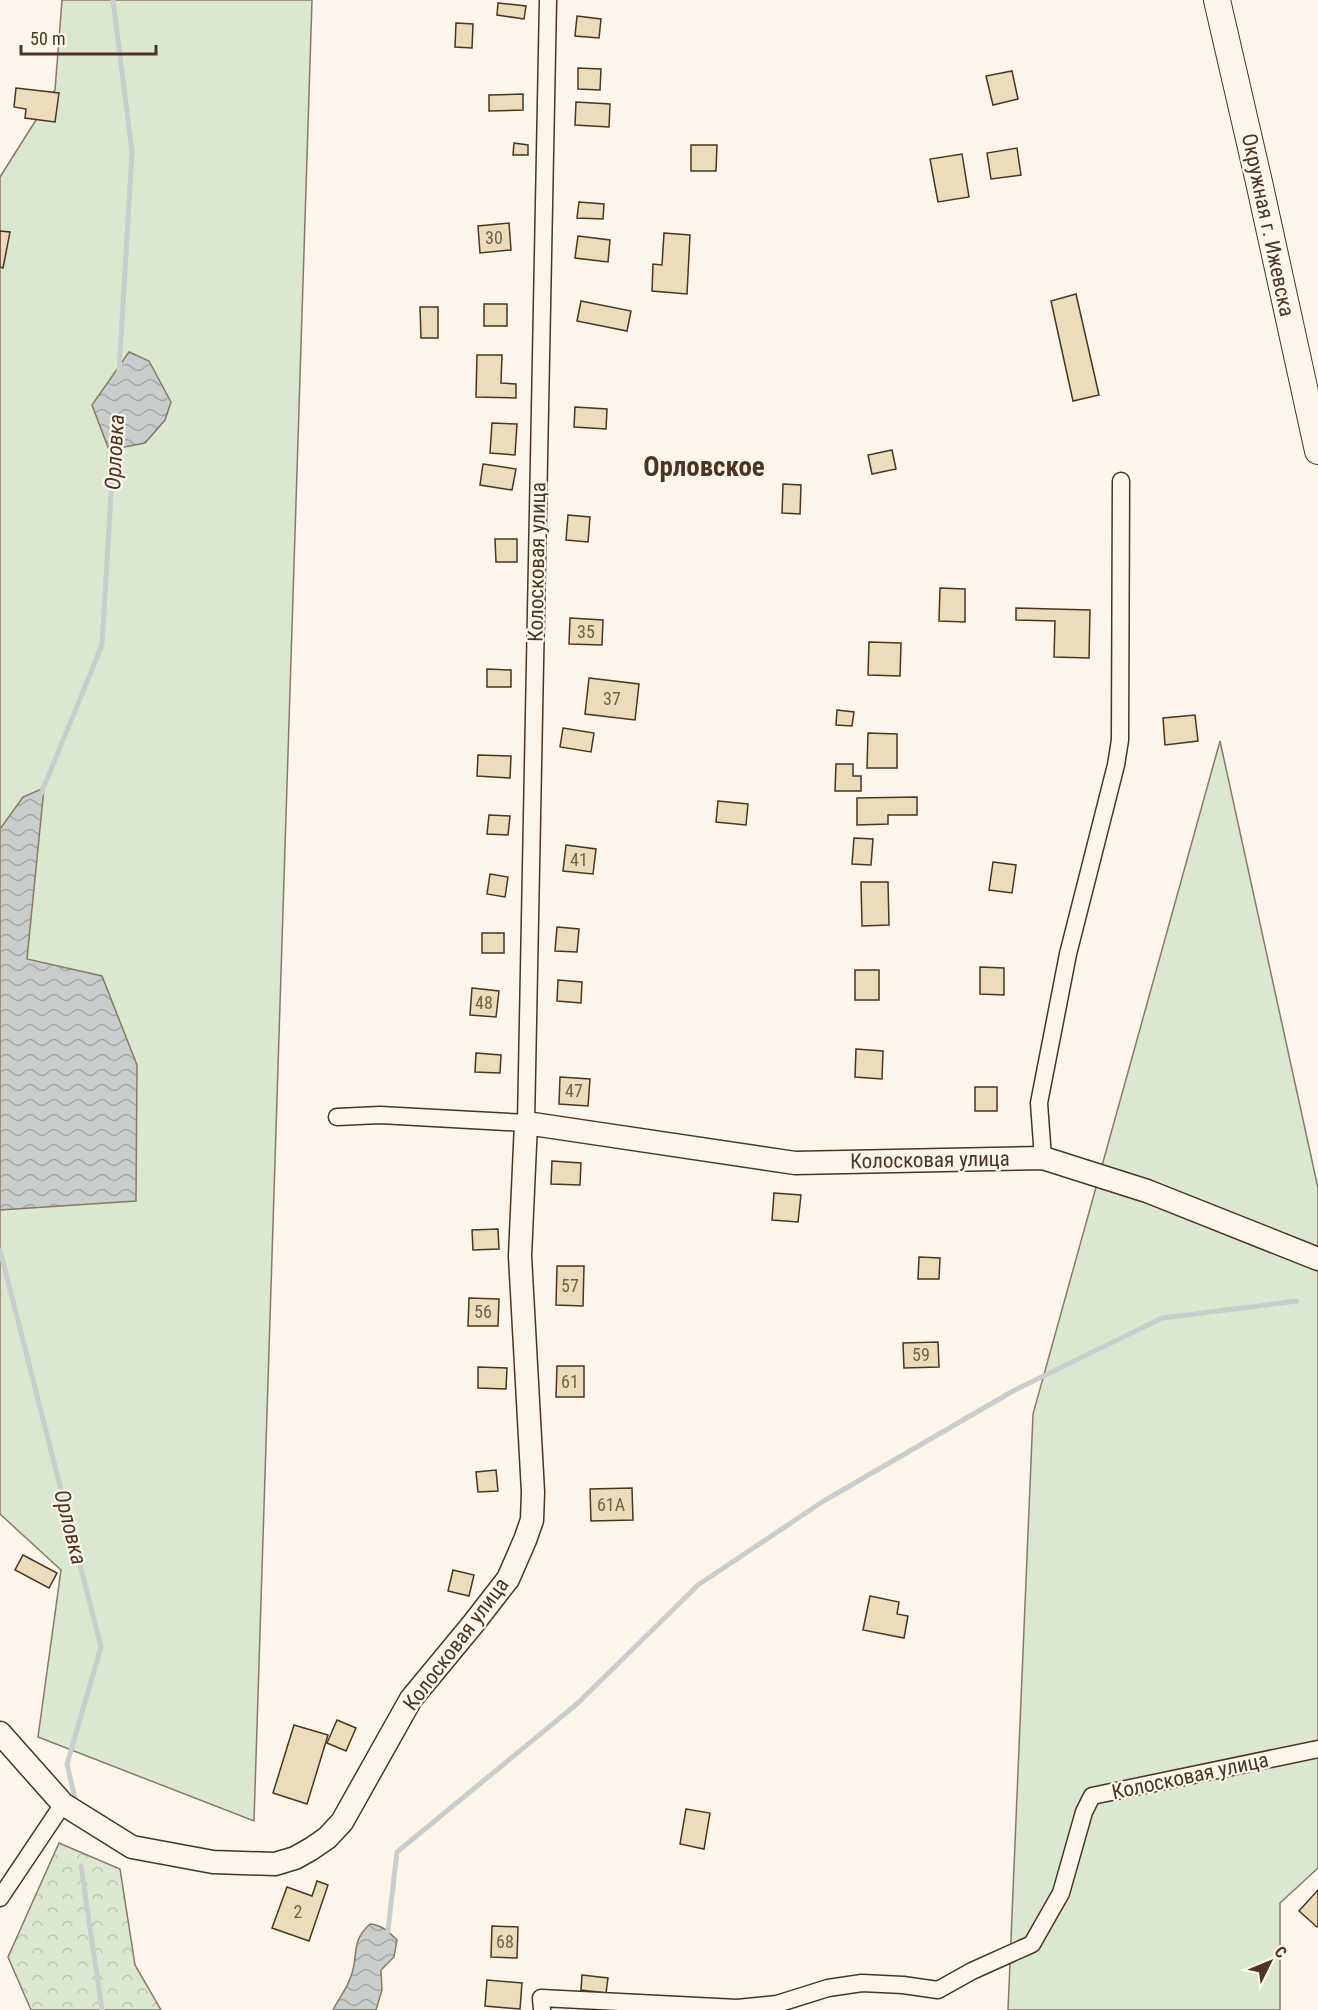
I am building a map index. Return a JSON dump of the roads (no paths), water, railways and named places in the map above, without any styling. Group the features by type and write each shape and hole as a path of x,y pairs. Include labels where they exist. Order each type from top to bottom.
{"main road":[{"name":"Окружная г. Ижевска","path":"1217,0 1318,451"}],"street":[{"name":"Колосковая улица","path":"63,1804 132,1847 213,1862 274,1864 295,1858 327,1838 342,1822 411,1699 508,1579 532,1520 533,1492 520,1256 526,1123 548,0"},
{"path":"1043,1158 1039,1103 1068,954 1116,765 1120,740 1121,480"},
{"path":"337,1118 380,1115 526,1123"},
{"name":"Колосковая улица","path":"526,1123 795,1163 1043,1158 1147,1191 1318,1259"},
{"path":"0,1732 63,1804 0,1898"},
{"name":"Колосковая улица","path":"542,2010 541,1998 736,2008 777,2004 828,1988 862,1983 939,1990 972,1971 1032,1944 1061,1893 1074,1855 1084,1812 1092,1796 1318,1749"}],"water":[{"path":"129,352 149,361 171,402 165,420 145,443 109,450 92,405"},
{"path":"44,788 27,959 102,976 137,1065 136,1201 0,1210 0,829 23,797"},
{"path":"370,1924 382,1927 397,1940 394,1957 381,1970 382,1990 376,2010 333,2010 349,1981 357,1943"}],"waterway":[{"name":"Орловка","path":"113,0 132,152 119,372"},
{"name":"Орловка","path":"41,794 102,645 114,444"},
{"name":"Орловка","path":"0,1250 101,1647 67,1764 76,1803"},
{"path":"386,1936 397,1852 578,1703 698,1585 822,1502 1013,1391 1162,1318 1297,1301"},
{"name":"Орловка","path":"81,1866 102,2010"}],"district":[{"name":"Орловское","path":"704,467"}]}
